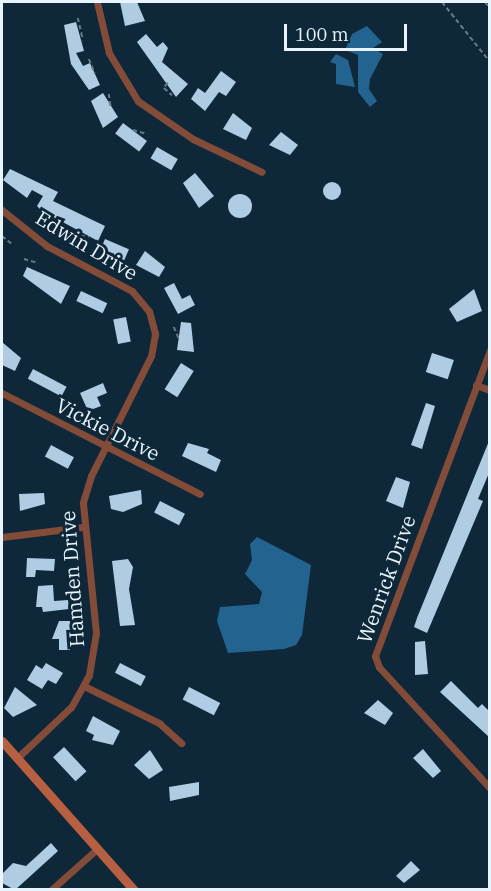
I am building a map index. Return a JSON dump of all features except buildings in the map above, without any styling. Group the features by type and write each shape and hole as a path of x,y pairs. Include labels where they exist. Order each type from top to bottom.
{"main road":[{"path":"2,741 134,890"}],"street":[{"path":"97,2 109,53 138,101 193,139 262,172"},
{"name":"Edwin Drive","path":"2,210 47,246 128,287 149,311 155,334 151,356 106,446"},
{"name":"Wenrick Drive","path":"489,350 375,656 379,667 489,788"},
{"path":"476,385 489,390"},
{"name":"Vickie Drive","path":"2,393 200,494"},
{"name":"Hamden Drive","path":"17,758 70,707 84,686 96,633 82,527 86,489 106,446"},
{"path":"2,537 82,527"},
{"path":"84,686 159,723 182,743"},
{"path":"51,890 98,848"}],"path":[{"path":"442,2 489,62"},
{"path":"485,2 489,8"},
{"path":"78,18 83,40"},
{"path":"89,59 94,74"},
{"path":"168,83 164,88 172,95"},
{"path":"110,94 111,109"},
{"path":"133,130 147,134"},
{"path":"73,234 89,237"},
{"path":"2,236 12,244"},
{"path":"24,259 38,263"},
{"path":"174,327 179,339"}],"water":[{"path":"367,26 382,42 373,48 383,54 370,79 369,89 377,101 370,107 358,92 358,55 345,50 352,34"},
{"path":"336,54 348,60 355,87 336,84 336,64 330,62"},
{"path":"257,537 311,565 302,635 296,645 284,649 228,653 217,621 220,607 259,604 262,592 245,574 252,560 250,544"}]}
